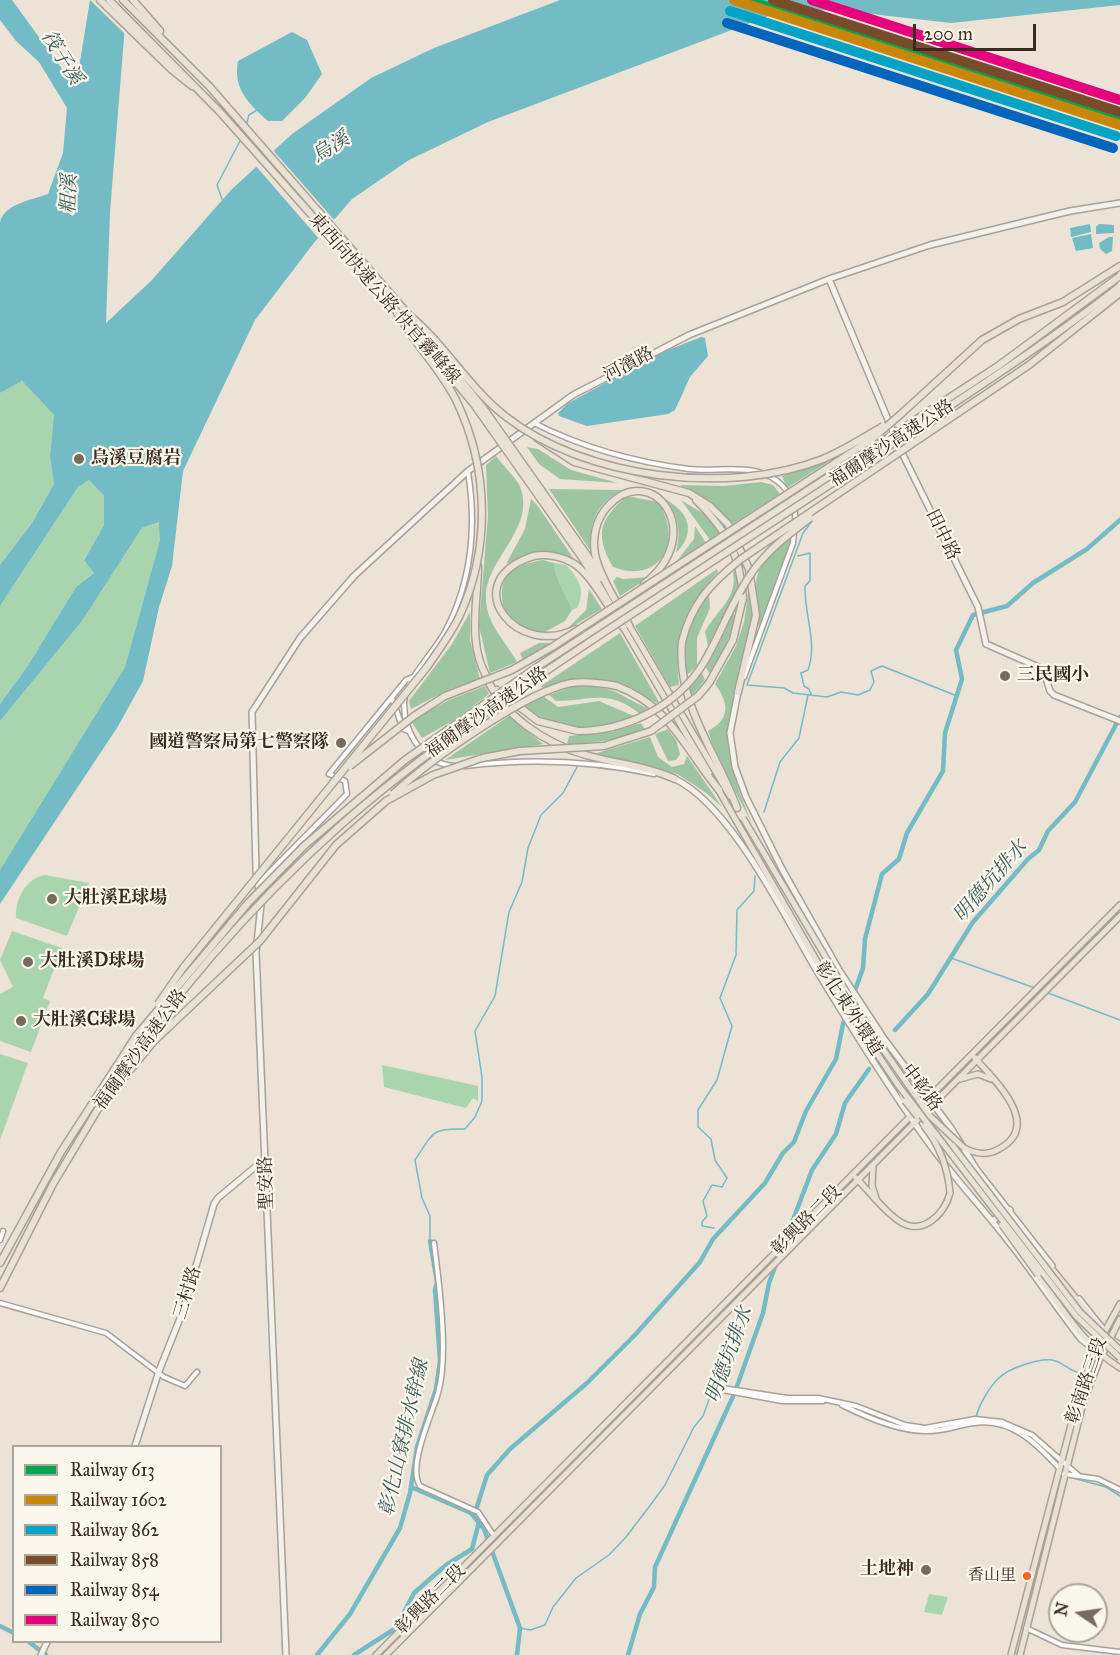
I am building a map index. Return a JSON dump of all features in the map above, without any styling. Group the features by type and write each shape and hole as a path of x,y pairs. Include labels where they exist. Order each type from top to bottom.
{"highway":[{"path":"100,0 184,81 198,89"},
{"name":"東西向快速公路 快官霧峰線","path":"109,0 198,89 395,309 473,403 585,557"},
{"name":"東西向快速公路 快官霧峰線","path":"123,0 209,86 408,314 484,409 585,557 626,626"},
{"path":"133,0 150,18 166,42"},
{"path":"626,626 575,565 544,555 513,565 499,577 497,599 503,616 522,631 544,637 563,634 589,620 637,590 872,438 982,340 1019,319 1063,302 1120,266"},
{"name":"福爾摩沙高速公路","path":"0,1263 61,1152 136,1036 221,933 270,880 331,822 405,760 537,667 998,366 1120,276"},
{"name":"福爾摩沙高速公路","path":"0,1288 53,1184 101,1104 159,1020 228,937 291,871 392,783 541,674 941,412 1074,322 1120,286"},
{"path":"737,808 688,698 681,668 681,642 690,614 707,588 741,559 824,505 1029,364 1120,293"},
{"path":"395,309 410,336 439,373 455,399 471,440 483,513 474,617 476,637 485,675 497,696 509,711 558,744 584,755 654,770 675,779"},
{"path":"408,314 421,324 494,406 554,452 574,462 689,493 710,506 728,524 744,555 753,583 756,615 738,692"},
{"path":"531,433 577,455 626,469 665,475 730,477 765,474 822,459 901,414"},
{"path":"626,626 598,565 595,553 596,530 604,511 621,495 640,492 662,502 672,519 674,537 664,567 637,590"},
{"path":"386,801 433,775 482,758 520,752 604,746 651,731 698,696 709,683 733,640 743,598 739,564 732,545 709,513 689,493"},
{"path":"485,675 501,694 529,716 547,725 578,731 607,729 626,724 653,711 679,692 702,666 754,570 785,536 824,505"},
{"path":"136,1036 183,968 345,770 446,639 462,611 478,566"},
{"path":"345,770 414,716 445,696 512,670 552,647 589,620"},
{"path":"101,1104 118,1088 154,1041 260,941 336,845 429,766 532,697 571,684 597,682 635,693 663,714 719,790"}],"main road":[{"name":"彰化東外環道","path":"626,626 826,977 898,1085 1080,1312 1120,1350"},
{"name":"彰化東外環道","path":"626,626 860,1016 1076,1316 1120,1358"},
{"name":"彰興路二段","path":"376,1655 852,1175 931,1102 972,1055 1120,905"},
{"name":"彰興路二段","path":"931,1102 958,1080 1120,916"},
{"path":"930,1116 958,1145 982,1154 996,1151 1011,1139 1017,1121 1012,1102 972,1055"},
{"path":"958,1080 978,1074 996,1081"},
{"path":"852,1175 901,1223 917,1225 932,1222 945,1209 950,1193 946,1166 936,1142 905,1101 898,1085"},
{"name":"彰興路二段","path":"386,1655 873,1166 913,1120"},
{"path":"873,1166 872,1186 876,1199"},
{"path":"995,1206 1048,1264 1104,1332 1120,1345"},
{"path":"995,1206 1038,1275 1095,1349 1101,1356 1120,1368"},
{"name":"彰南路三段","path":"1011,1655 1059,1469 1095,1349 1120,1304"},
{"name":"彰南路三段","path":"1020,1655 1083,1403 1101,1356 1120,1319"},
{"path":"1018,1625 1026,1628"}],"street":[{"name":"河濱路","path":"252,712 300,638 354,576 468,471 573,395 639,358 689,335 829,279 930,245 1090,207 1120,203"},
{"name":"田中路","path":"829,279 902,453 979,614 984,641 989,647 1043,669 1050,691 1054,695 1119,720"},
{"path":"533,422 571,441 644,463 705,471 749,470 769,476 785,489 793,504 796,517 793,543 738,692"},
{"path":"468,471 473,502 473,529 464,587 444,633 413,677 406,692 404,708 410,731 424,754 446,765 460,767 504,761 560,760 632,769 675,779"},
{"path":"258,884 293,846 347,794 345,782 329,774 406,680 413,677"},
{"name":"中彰路","path":"738,692 730,734 732,753 739,781 782,869 856,997 977,1170 1100,1323 1104,1332"},
{"path":"392,698 403,729 410,731"},
{"name":"聖安路","path":"252,712 261,918 255,951 266,1158 286,1655"},
{"name":"中彰路","path":"675,779 703,797 720,815 788,919 843,1011 913,1120 1081,1339 1095,1349"},
{"name":"三村路","path":"135,1445 159,1371 183,1311 214,1204 218,1198 266,1158"},
{"path":"992,1221 1011,1210"},
{"path":"1006,1239 1022,1226"},
{"path":"0,1240 3,1231"},
{"path":"434,1243 439,1275 444,1362 439,1391 420,1450 417,1479 420,1486 478,1512 495,1536"},
{"path":"0,1303 106,1333 164,1377 185,1386 197,1371"},
{"path":"730,1391 782,1401 824,1401 847,1404 905,1425 925,1428 975,1419 1002,1422 1032,1435 1079,1476"},
{"path":"842,1404 898,1427 928,1432 978,1422 1001,1425 1037,1443 1066,1475 1098,1479 1120,1490"},
{"path":"1026,1628 1062,1645 1120,1652"},
{"path":"41,1655 46,1644"}],"green space":[{"path":"22,381 54,415 50,456 54,484 32,523 0,565 0,393"},
{"path":"527,447 538,449 571,470 618,483 560,479 539,464"},
{"path":"496,456 519,485 523,504 516,531 488,582 486,596 492,623 517,662 490,673 479,626 488,515 486,465"},
{"path":"828,462 787,488 782,476"},
{"path":"89,480 104,496 104,525 84,559 94,573 76,587 27,667 0,704 0,606 78,487"},
{"path":"761,482 773,485 780,494 731,525 711,503 680,485 724,486"},
{"path":"549,489 622,490 606,501 596,514 591,531 590,550"},
{"path":"627,496 658,502 669,531 668,544 663,556 655,565 644,570 629,571 613,567 603,545 602,536 606,520"},
{"path":"531,499 576,562 558,554 541,553 506,564 525,529"},
{"path":"665,499 680,510 687,523 687,538 676,553 678,524"},
{"path":"681,500 709,517 720,533 710,540"},
{"path":"160,522 160,540 125,667 0,870 0,721 82,621 142,528"},
{"path":"695,526 706,543 673,566 694,539"},
{"path":"791,535 790,546 759,629 757,576 767,558"},
{"path":"543,560 554,563 572,610 565,621 541,634 525,630 506,616 502,593 506,577 512,571 520,566"},
{"path":"554,563 566,565 578,580 581,596 577,608 572,610"},
{"path":"717,569 718,572 696,598 684,623 678,651 679,685 670,687 635,626"},
{"path":"737,569 738,587 708,646 705,632 729,597 734,581 733,572"},
{"path":"617,577 623,579 650,577 620,596 613,581"},
{"path":"749,586 753,609 728,725 728,738 734,776 752,824 716,754 708,731 724,716 725,704 715,684 736,646 744,622"},
{"path":"589,589 602,609 566,630 586,610"},
{"path":"709,595 710,608 697,638 697,666 686,676 685,643 690,621 694,611"},
{"path":"470,612 470,640 480,679 450,689 411,709 409,701 452,644"},
{"path":"733,613 736,619 725,648 710,674 705,666"},
{"path":"620,633 659,702 623,686 583,679 544,689 541,686"},
{"path":"539,643 553,643 523,660 520,653"},
{"path":"701,671 705,680 691,697 689,687"},
{"path":"485,686 489,694 456,719 422,738 411,721 449,700"},
{"path":"595,686 614,691 650,710 640,714 629,706 609,698 556,701 549,695 571,687"},
{"path":"543,696 558,707 599,701 636,717 605,727 578,728 551,721 522,708"},
{"path":"509,716 543,744 445,760"},
{"path":"641,723 645,730 613,740 567,745 569,736 611,732"},
{"path":"668,729 676,740 680,754 676,760 668,761 655,734"},
{"path":"650,737 658,757 672,767 684,764 687,756 722,807 705,792 677,774 591,755"},
{"name":"大肚溪E球場","path":"45,875 89,883 67,936 16,918 17,904 23,890 32,880"},
{"path":"12,931 62,948 43,998 50,1001 31,1052 0,1041 0,994 13,987 0,960"},
{"path":"0,1054 28,1063 0,1140"},
{"path":"382,1065 478,1086 478,1101 473,1098 466,1108 384,1087"},
{"path":"929,1594 948,1597 942,1615 924,1612"}],"water":[{"path":"0,0 12,0 68,77 77,80 90,0 127,0 110,212 106,323 152,280 231,190 292,134 371,78 434,48 560,0 1120,0 1120,5 951,23 837,10 782,11 488,122 409,160 352,199 313,244 255,320 183,471 172,566 159,607 143,681 117,728 0,904 0,870 125,667 160,540 159,522 142,528 82,621 0,721 0,704 27,667 76,587 94,573 84,560 104,525 104,496 89,480 78,487 0,606 0,565 32,523 54,484 50,456 54,415 22,381 0,393 0,223 2,217 12,207 48,194 63,153 67,108 39,62 16,41 0,20"},
{"path":"292,32 307,40 322,74 305,98 282,121 268,121 248,101 240,88 238,61"},
{"path":"1090,224 1091,232 1071,237 1070,228"},
{"path":"1099,224 1114,225 1114,233 1096,234 1096,227"},
{"path":"1091,234 1093,248 1076,251 1072,238"},
{"path":"1113,237 1112,251 1106,254 1100,249 1099,243"},
{"path":"701,337 705,338 708,356 690,377 675,410 668,414 587,426 559,416 558,413 567,404 658,354"}],"pier":[{"path":"90,0 130,0 128,37"},
{"path":"272,149 336,222 320,240 255,165"}],"waterway":[{"path":"246,126 249,115 257,110"},
{"path":"222,199 217,185 241,139"},
{"path":"474,1516 487,1475 510,1449 587,1383 634,1336 700,1262 713,1239 765,1183 783,1153 794,1142 806,1111 836,1059 843,1024 863,968 865,939 882,874 899,859 907,833 943,771 945,733 962,679 956,650 973,615 1007,606 1033,583 1087,549 1120,520"},
{"path":"812,521 803,533 747,685 784,688 793,693 827,697 841,692 858,695 870,690 874,682 871,671 882,666 957,696"},
{"path":"798,556 810,553 810,581 805,586 805,597 812,649 808,670 801,673 804,686 811,694"},
{"path":"764,812 780,762 799,738 808,695"},
{"name":"明德坑排水","path":"895,1030 928,994 973,922 1028,859 1039,850 1048,831 1075,802 1120,717"},
{"path":"430,1241 430,1216 422,1198 415,1160 434,1134 446,1129 465,1129 475,1117 482,1101 482,1077 475,1031 495,996 509,912 522,882 528,848 541,815 563,793 577,767"},
{"path":"714,1228 702,1226 707,1216 703,1201 712,1185 722,1187 727,1178 715,1160 711,1139 698,1127 698,1110 717,1080 732,1026 720,998 736,955 737,910 754,891 755,876"},
{"path":"951,958 1035,988"},
{"path":"1048,993 1120,1020"},
{"name":"明德坑排水","path":"628,1655 640,1614 654,1587 655,1567 735,1392 763,1313 769,1283 812,1170 836,1134 845,1103 869,1069"},
{"name":"彰化山寮排水幹線","path":"317,1655 350,1614 400,1528 410,1493 417,1447 436,1389 440,1361 435,1290 437,1282 430,1241"},
{"path":"976,1418 992,1386 1004,1374 1017,1367 1032,1362 1052,1360 1082,1373"},
{"path":"520,1628 530,1630 545,1625 553,1607 576,1578 609,1555 626,1537 665,1485 694,1427 703,1416 711,1394 719,1390"},
{"path":"850,1406 899,1425"},
{"path":"930,1429 941,1428"},
{"path":"1043,1447 1057,1461"},
{"path":"1073,1478 1106,1487 1120,1496"},
{"path":"411,1487 471,1513 484,1529 520,1628 517,1655"},
{"path":"354,1655 396,1628 414,1593 446,1565 472,1549 479,1522"},
{"name":"彰化山寮排水幹線","path":"0,1626 12,1632"},
{"name":"彰化山寮排水幹線","path":"30,1643 46,1655"}],"rail line":[{"name":"1602","path":"734,0 1120,125"},
{"name":"613","path":"746,0 1120,121"},
{"name":"858","path":"773,0 1120,112"},
{"name":"850","path":"812,0 1120,100"},
{"name":"862","path":"730,11 1116,136"},
{"name":"854","path":"727,23 1113,148"}],"place":[{"name":"烏溪豆腐岩","path":"79,459"},
{"name":"三民國小","path":"1005,676"},
{"name":"國道警察局第七警察隊","path":"341,743"},
{"name":"大肚溪E球場","path":"52,899"},
{"name":"大肚溪D球場","path":"28,962"},
{"name":"大肚溪C球場","path":"21,1021"},
{"name":"土地神","path":"926,1570"},
{"name":"香山里","path":"1027,1576"}],"water label":[{"name":"筏子溪","path":"61,58"},
{"name":"烏溪","path":"331,148"},
{"name":"粗溪","path":"70,194"}]}
